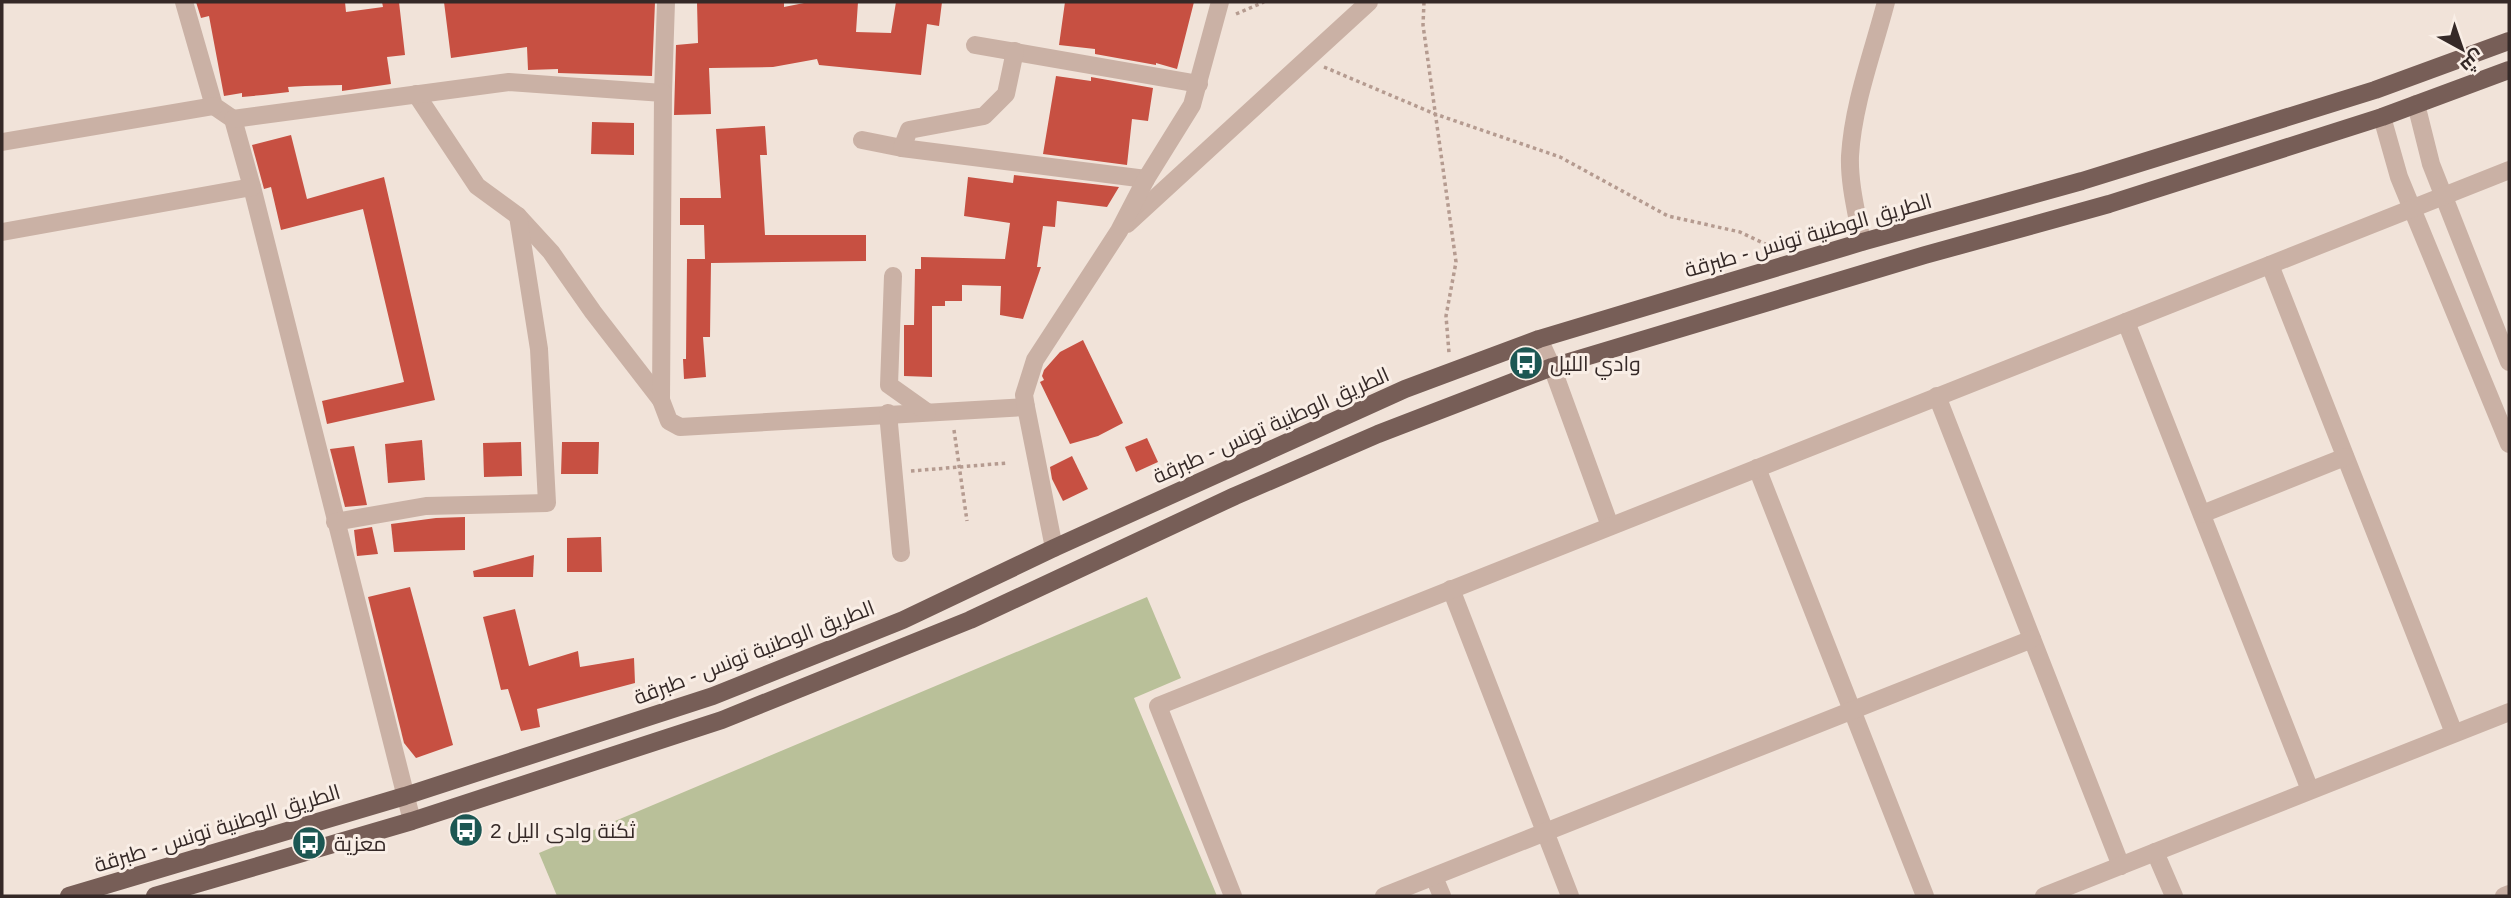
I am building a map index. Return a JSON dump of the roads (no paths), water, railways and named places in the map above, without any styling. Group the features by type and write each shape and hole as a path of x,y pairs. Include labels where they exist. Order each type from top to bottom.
{"main road":[{"name":"الطريق الوطنية تونس - طبرقة","path":"71,896 405,796 713,696 903,620 1054,548 1405,389 1539,339 1789,263 2082,181 2375,90 2509,41"},
{"path":"155,896 412,821 722,720 836,676 993,609 1235,495 1378,434 1552,367 1924,255 2109,204 2382,117 2509,71"},
{"path":"2409,77 2416,104"},
{"path":"2375,90 2382,117"}],"street":[{"path":"184,2 214,106 233,119 252,187 412,821"},
{"path":"660,400 666,2"},
{"path":"1054,548 1024,394 1035,360 1119,231 1146,180 1192,105 1220,2"},
{"path":"1119,231 1368,2"},
{"path":"1862,242 1852,183 1853,125 1886,2"},
{"path":"975,44 1199,84"},
{"path":"902,148 909,130 984,116 1006,94 1014,51"},
{"path":"233,119 509,82 663,93"},
{"path":"416,94 477,186 518,216 551,252 660,400 669,421 680,427 1026,407"},
{"path":"2416,104 2431,164 2509,362"},
{"path":"2,142 214,106"},
{"path":"2382,117 2399,177 2509,444"},
{"path":"862,140 902,148 1146,180"},
{"path":"1233,896 1158,706 2509,170"},
{"path":"2,232 252,187"},
{"path":"335,522 426,506 547,503 539,349 518,216"},
{"path":"2270,265 2454,733"},
{"path":"893,276 888,386 927,412"},
{"path":"2126,322 2310,790"},
{"path":"1539,339 1552,367 1609,526"},
{"path":"1937,396 2122,866"},
{"path":"888,413 901,553"},
{"path":"2202,514 2345,457"},
{"path":"1757,468 1925,896"},
{"path":"1451,589 1570,896"},
{"path":"1384,896 2032,639"},
{"path":"2044,896 2509,712"},
{"path":"2155,852 2174,896"},
{"path":"1434,877 1442,896"},
{"path":"2504,896 2509,894"}],"place":[{"name":"وادي الليل","path":"1526,363"},
{"name":"ثكنة وادى اليل 2","path":"466,830"},
{"name":"معزية","path":"309,843"}]}
